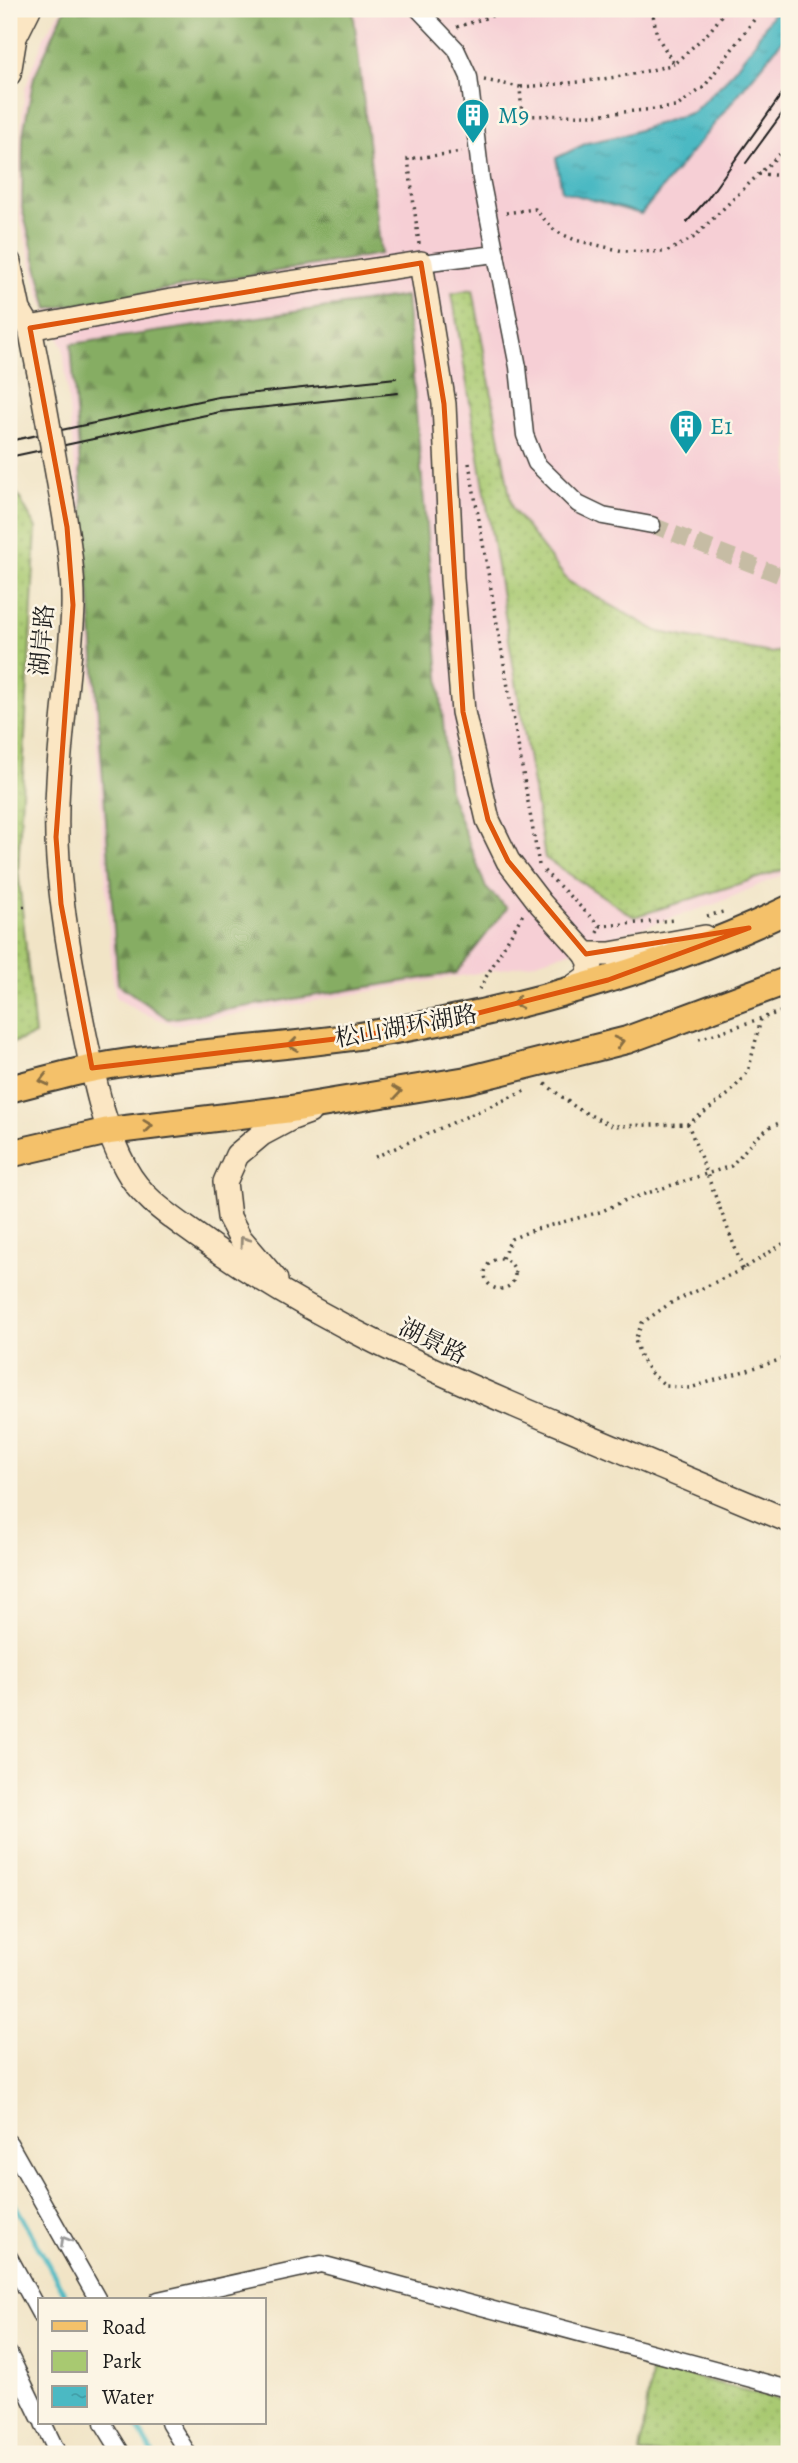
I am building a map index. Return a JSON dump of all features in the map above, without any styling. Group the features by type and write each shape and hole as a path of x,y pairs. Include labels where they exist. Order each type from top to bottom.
{"main road":[{"name":"松山湖环湖路","path":"9,1089 92,1068 136,1061 360,1036 454,1019 608,980 749,929 789,909"},
{"path":"9,1154 109,1131 346,1100 467,1080 627,1040 789,981"}],"street":[{"path":"9,74 15,37 29,9"},
{"path":"418,9 456,49 469,77 481,179 518,367 525,435 536,463 578,504 603,516 652,526"},
{"path":"30,328 170,301 496,254"},
{"name":"湖岸路","path":"9,262 19,310 30,328 67,527 73,605 63,710 56,837 63,917 73,979 109,1131"},
{"path":"421,263 444,404 452,579 463,712 488,820 508,862 580,947 591,964 587,977 570,989"},
{"path":"580,947 610,954 749,929"},
{"path":"287,1294 240,1238 229,1216 225,1182 237,1155 262,1134 290,1119 346,1100"},
{"name":"湖景路","path":"109,1131 127,1171 152,1202 233,1262 326,1317 447,1378 789,1521"},
{"path":"9,2143 98,2298"},
{"path":"9,2257 38,2310"},
{"path":"167,2298 321,2264 789,2389"},
{"path":"9,2354 38,2414"},
{"path":"43,2424 58,2454"},
{"path":"104,2424 122,2454"},
{"path":"170,2424 188,2454"}],"path":[{"path":"440,32 507,9"},
{"path":"652,9 657,36 674,64"},
{"path":"469,77 520,87 591,82 636,75 674,64 709,32 727,9"},
{"path":"520,87 523,116 593,115 676,107 704,87 762,9"},
{"path":"490,215 535,209 555,231 575,240 623,251 666,252 693,237 789,145"},
{"path":"421,263 408,159 478,150"},
{"path":"759,174 789,176"},
{"path":"467,454 539,867 534,895 476,994 486,992"},
{"path":"539,867 600,926"},
{"path":"9,908 29,906"},
{"path":"704,917 727,911"},
{"path":"580,947 600,926 678,919"},
{"path":"697,1040 789,1009"},
{"path":"557,1079 544,1082 578,1110 612,1126 688,1124 729,1094 748,1072 761,1019"},
{"path":"375,1157 532,1088"},
{"path":"502,1258 511,1239 533,1230 600,1212 626,1200 731,1166 755,1139 770,1127 789,1119"},
{"path":"688,1124 743,1269"},
{"path":"789,1240 743,1269 670,1304 642,1323 635,1340 641,1359 651,1373 666,1386 690,1388 789,1357"},
{"path":"502,1258 512,1266 516,1274 514,1282 508,1287 498,1289 491,1287 486,1279 486,1268 492,1260 502,1258"}],"highlighted area":[{"path":"421,263 444,404 463,712 488,820 508,861 586,954 749,928 608,980 455,1019 360,1036 92,1068 61,904 56,837 73,605 67,527 30,328"}],"shaded area":[{"path":"62,9 789,9 789,872 718,903 530,964 174,1025 140,1012 116,998 112,973 84,564 63,347 40,297 19,213 20,141 25,89 45,35"}],"green space":[{"path":"65,9 353,9 381,254 48,309 22,208 23,134 34,77"},
{"path":"473,289 512,508 568,581 659,632 771,653 789,650 789,868 634,917 545,858 452,293"},
{"path":"406,296 449,790 486,888 507,908 456,973 168,1019 118,984 71,344"},
{"path":"9,488 14,488 36,528 18,870 35,1035 9,1044"},
{"path":"652,2366 789,2402 789,2454 640,2454"}],"water":[{"path":"776,9 789,9 789,32 641,214 562,191 556,158 587,143 624,135 693,112 724,82 751,48"}],"waterway":[{"path":"9,2194 67,2298"},
{"path":"136,2424 153,2454"}],"tunnel":[{"path":"652,525 789,579"}],"tram line":[{"path":"687,222 708,198 789,84"},
{"path":"746,163 789,104"},
{"path":"9,441 218,397 396,378"},
{"path":"9,457 220,412 398,393"}],"place":[{"name":"M9","path":"473,145"},
{"name":"E1","path":"686,456"}]}
